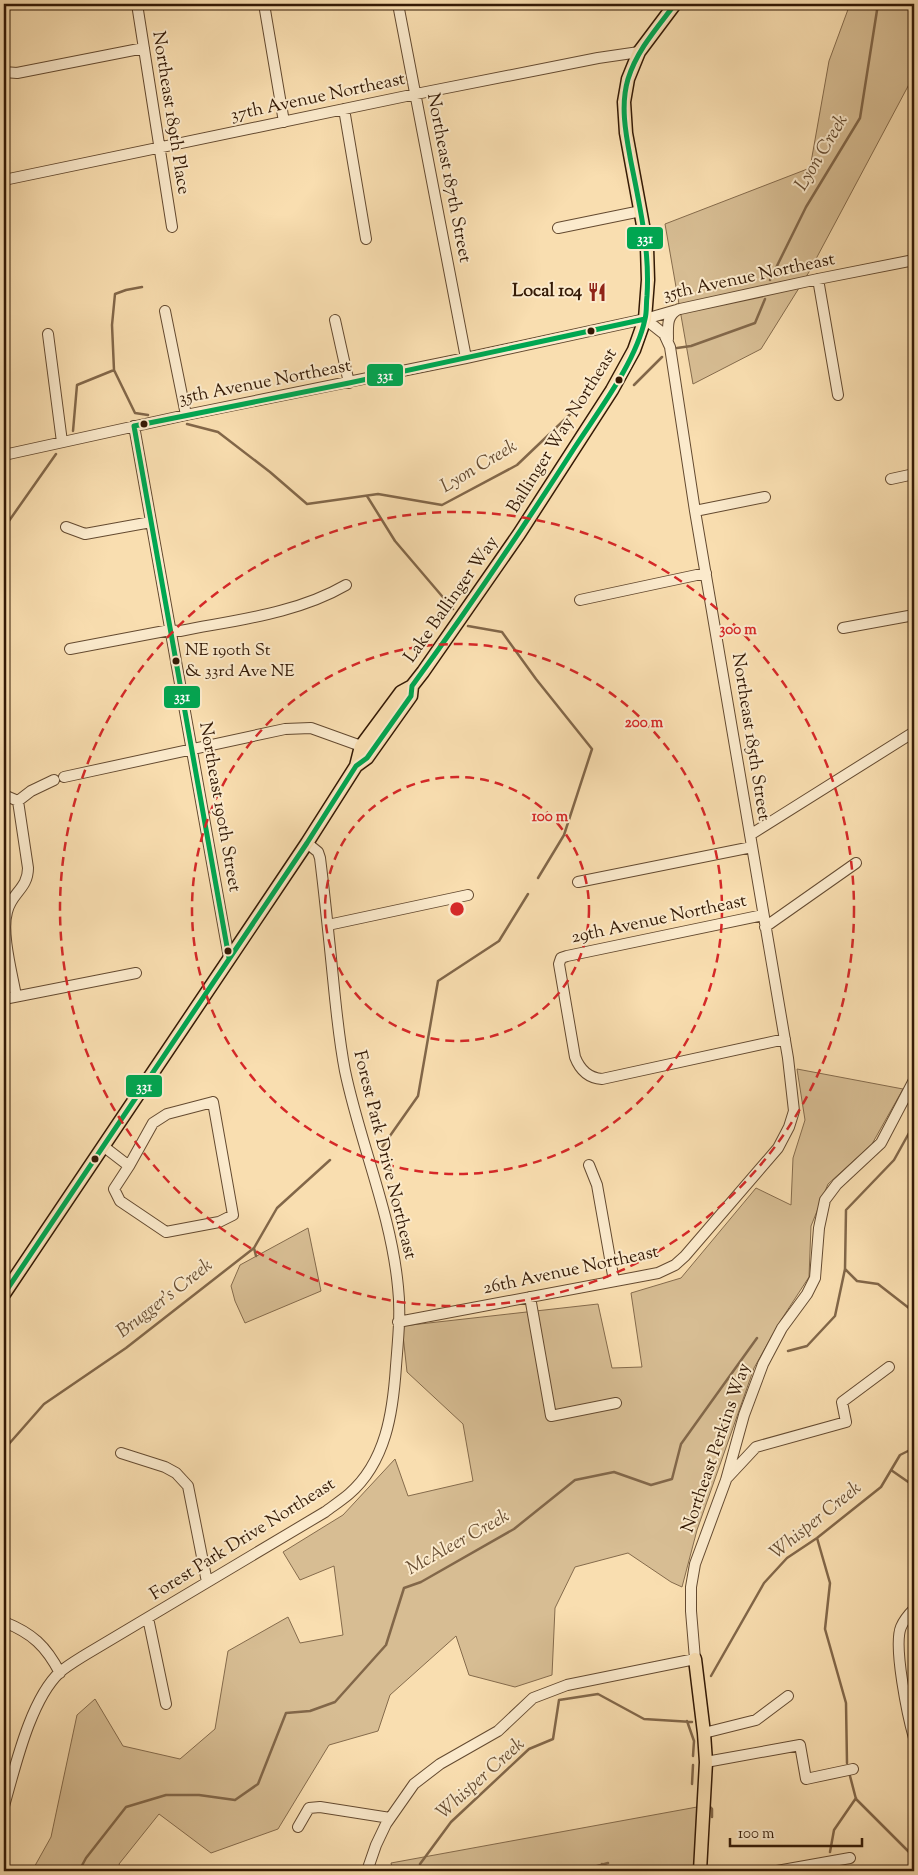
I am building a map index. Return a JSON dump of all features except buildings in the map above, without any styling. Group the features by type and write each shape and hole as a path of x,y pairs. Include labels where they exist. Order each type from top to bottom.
{"main road":[{"name":"Ballinger Way Northeast","path":"520,534 612,390 634,350 645,319 648,280 647,247 625,125 624,102 628,79 639,52 675,4"},
{"name":"Lake Ballinger Way","path":"356,766 361,746 401,692 412,686 520,534"},
{"name":"Lake Ballinger Way","path":"356,766 367,758 411,696 412,686"},
{"path":"4,1294 356,766"},
{"name":"Northeast Perkins Way","path":"695,1659 706,1762 700,1871"}],"street":[{"name":"Northeast 189th Place","path":"137,4 172,228"},
{"path":"264,4 284,122"},
{"name":"Northeast 187th Street","path":"398,4 466,358"},
{"path":"4,72 17,73 144,48"},
{"name":"37th Avenue Northeast","path":"4,180 416,94 598,58 639,52"},
{"path":"344,109 366,240"},
{"path":"558,228 641,211"},
{"name":"35th Avenue Northeast","path":"4,455 186,415 466,358 645,319 680,308 914,260"},
{"path":"818,279 838,395"},
{"name":"Northeast 185th Street","path":"680,308 670,315 668,340 695,511 785,1039 794,1111"},
{"path":"165,311 186,415"},
{"path":"645,319 664,334 668,340"},
{"path":"335,320 349,383"},
{"path":"48,334 62,442"},
{"name":"Northeast 190th Street","path":"134,426 229,958"},
{"path":"891,479 914,474"},
{"path":"695,511 765,497"},
{"path":"66,527 84,534 151,522"},
{"path":"580,600 706,573"},
{"path":"70,649 170,630 180,631 269,613 315,600 346,585"},
{"path":"843,628 914,615"},
{"path":"18,801 31,791 59,779 285,729 300,728 322,731 361,746"},
{"path":"750,835 914,732"},
{"path":"4,795 18,801"},
{"path":"16,996 5,931 7,912 11,901 25,885 28,878 18,801"},
{"name":"Forest Park Drive Northeast","path":"4,1806 22,1743 34,1713 49,1686 60,1672 85,1655 325,1512 350,1493 363,1479 372,1466 386,1436 392,1413 398,1322 398,1288 393,1252 344,1068 320,858 318,852 306,843"},
{"path":"578,882 752,847"},
{"name":"29th Avenue Northeast","path":"765,928 856,863"},
{"path":"328,925 468,895"},
{"name":"29th Avenue Northeast","path":"763,915 561,958 559,964 575,1057 578,1066 586,1073 593,1078 602,1079 785,1039"},
{"path":"4,999 136,973"},
{"name":"Northeast Perkins Way","path":"695,1659 691,1587 695,1564 726,1480 744,1415 763,1364 782,1328 807,1294 815,1278 819,1228 825,1200 837,1184 881,1143 914,1080"},
{"path":"212,1102 233,1215 219,1222 166,1232 120,1201 114,1189 129,1166 153,1123 166,1114 212,1102"},
{"name":"26th Avenue Northeast","path":"398,1322 658,1273 675,1265 686,1256 778,1148 789,1127 794,1111"},
{"path":"103,1146 129,1166"},
{"path":"588,1165 598,1185 614,1281"},
{"path":"530,1296 551,1416 616,1403"},
{"path":"726,1480 756,1447 846,1422 842,1402 889,1367"},
{"path":"121,1453 165,1467 176,1473 188,1486 207,1582"},
{"path":"914,1609 900,1628 898,1641 906,1700 914,1738"},
{"path":"148,1618 166,1704"},
{"path":"4,1622 34,1637 49,1653 60,1672"},
{"path":"367,1871 376,1845 390,1818 414,1784 440,1764 498,1731 526,1703 542,1694 567,1685 695,1659"},
{"path":"704,1733 756,1720 788,1696"},
{"path":"706,1762 800,1745 806,1779 853,1769"},
{"path":"298,1827 309,1808 320,1807 390,1818"},
{"path":"777,1871 850,1858"}],"shaded area":[{"path":"850,4 914,4 914,75 809,272 761,349 693,384 665,224 810,168 829,61"},
{"path":"797,1069 903,1089 872,1144 828,1184 811,1226 809,1277 781,1320 754,1368 697,1530 682,1587 671,1582 628,1553 575,1567 555,1608 552,1675 515,1687 469,1675 456,1636 390,1695 378,1731 329,1745 278,1829 211,1853 159,1814 119,1864 122,1871 32,1871 51,1837 77,1715 95,1699 123,1746 180,1759 215,1729 228,1651 288,1617 300,1643 343,1635 334,1566 300,1580 283,1552 343,1515 395,1459 408,1496 473,1481 463,1424 407,1372 402,1326 598,1304 612,1368 642,1367 631,1293 681,1278 756,1188 791,1205 793,1158 805,1120"},
{"path":"308,1228 321,1291 245,1323 235,1301 231,1286 240,1265"},
{"path":"697,1807 694,1871 393,1871 391,1863"}],"waterway":[{"name":"Lyon Creek","path":"770,280 806,207 860,118 878,4"},
{"path":"114,370 112,325 115,294 142,287"},
{"name":"Lyon Creek","path":"677,348 691,346 755,323 765,299"},
{"name":"Lyon Creek","path":"634,385 662,357"},
{"name":"Lyon Creek","path":"73,431 77,385 114,370 135,413 148,415"},
{"name":"Lyon Creek","path":"187,424 218,432 270,472 307,504 378,494 442,505 517,465 583,402"},
{"name":"Lyon Creek","path":"4,528 56,454"},
{"path":"367,496 395,541 453,609"},
{"path":"468,626 502,632 536,679 592,749 564,835 538,878"},
{"path":"380,1150 418,1096 438,981 499,941 528,894"},
{"name":"McAleer Creek","path":"788,1351 807,1346 835,1316 845,1269 846,1210 894,1160 914,1124"},
{"name":"Brugger's Creek","path":"4,1443 8,1445 44,1404 126,1348 254,1248 277,1208 330,1160"},
{"name":"Brugger's Creek","path":"254,1248 256,1256"},
{"name":"Whisper Creek","path":"845,1269 857,1281 878,1284 914,1312"},
{"name":"McAleer Creek","path":"79,1871 86,1858 126,1807 166,1795 199,1795 235,1800 258,1784 286,1713 310,1711 335,1702 386,1645 404,1588 421,1582 514,1529 575,1480 614,1472 651,1485 672,1479 681,1444 757,1338"},
{"name":"Whisper Creek","path":"711,1676 764,1583 787,1558 817,1538 881,1487 900,1455 914,1448"},
{"path":"891,1470 914,1486"},
{"path":"817,1538 830,1583 825,1629 846,1703 847,1763"},
{"name":"Whisper Creek","path":"421,1871 420,1864 451,1822 529,1749 553,1739 559,1700 598,1694 644,1719 692,1722"},
{"path":"687,1721 694,1741 693,1756"},
{"path":"692,1784 693,1765"},
{"path":"850,1776 856,1799 914,1857"},
{"path":"830,1852 834,1830 856,1798"},
{"path":"709,1806 712,1809 712,1817"},
{"path":"589,1871 590,1868 608,1863"},
{"path":"602,1864 603,1871"}],"transit line":[{"name":"331","path":"4,1294 307,843 356,766 367,758 411,696 412,686 516,538 605,402 634,352 645,319 648,279 644,229 629,152 624,100 628,79 637,58 675,4"},
{"name":"331","path":"229,958 134,426 349,383 645,319"}],"place":[{"name":"Local 104","path":"597,292"},
{"name":"NE 190th St & 33rd Ave NE","path":"176,661"}]}
